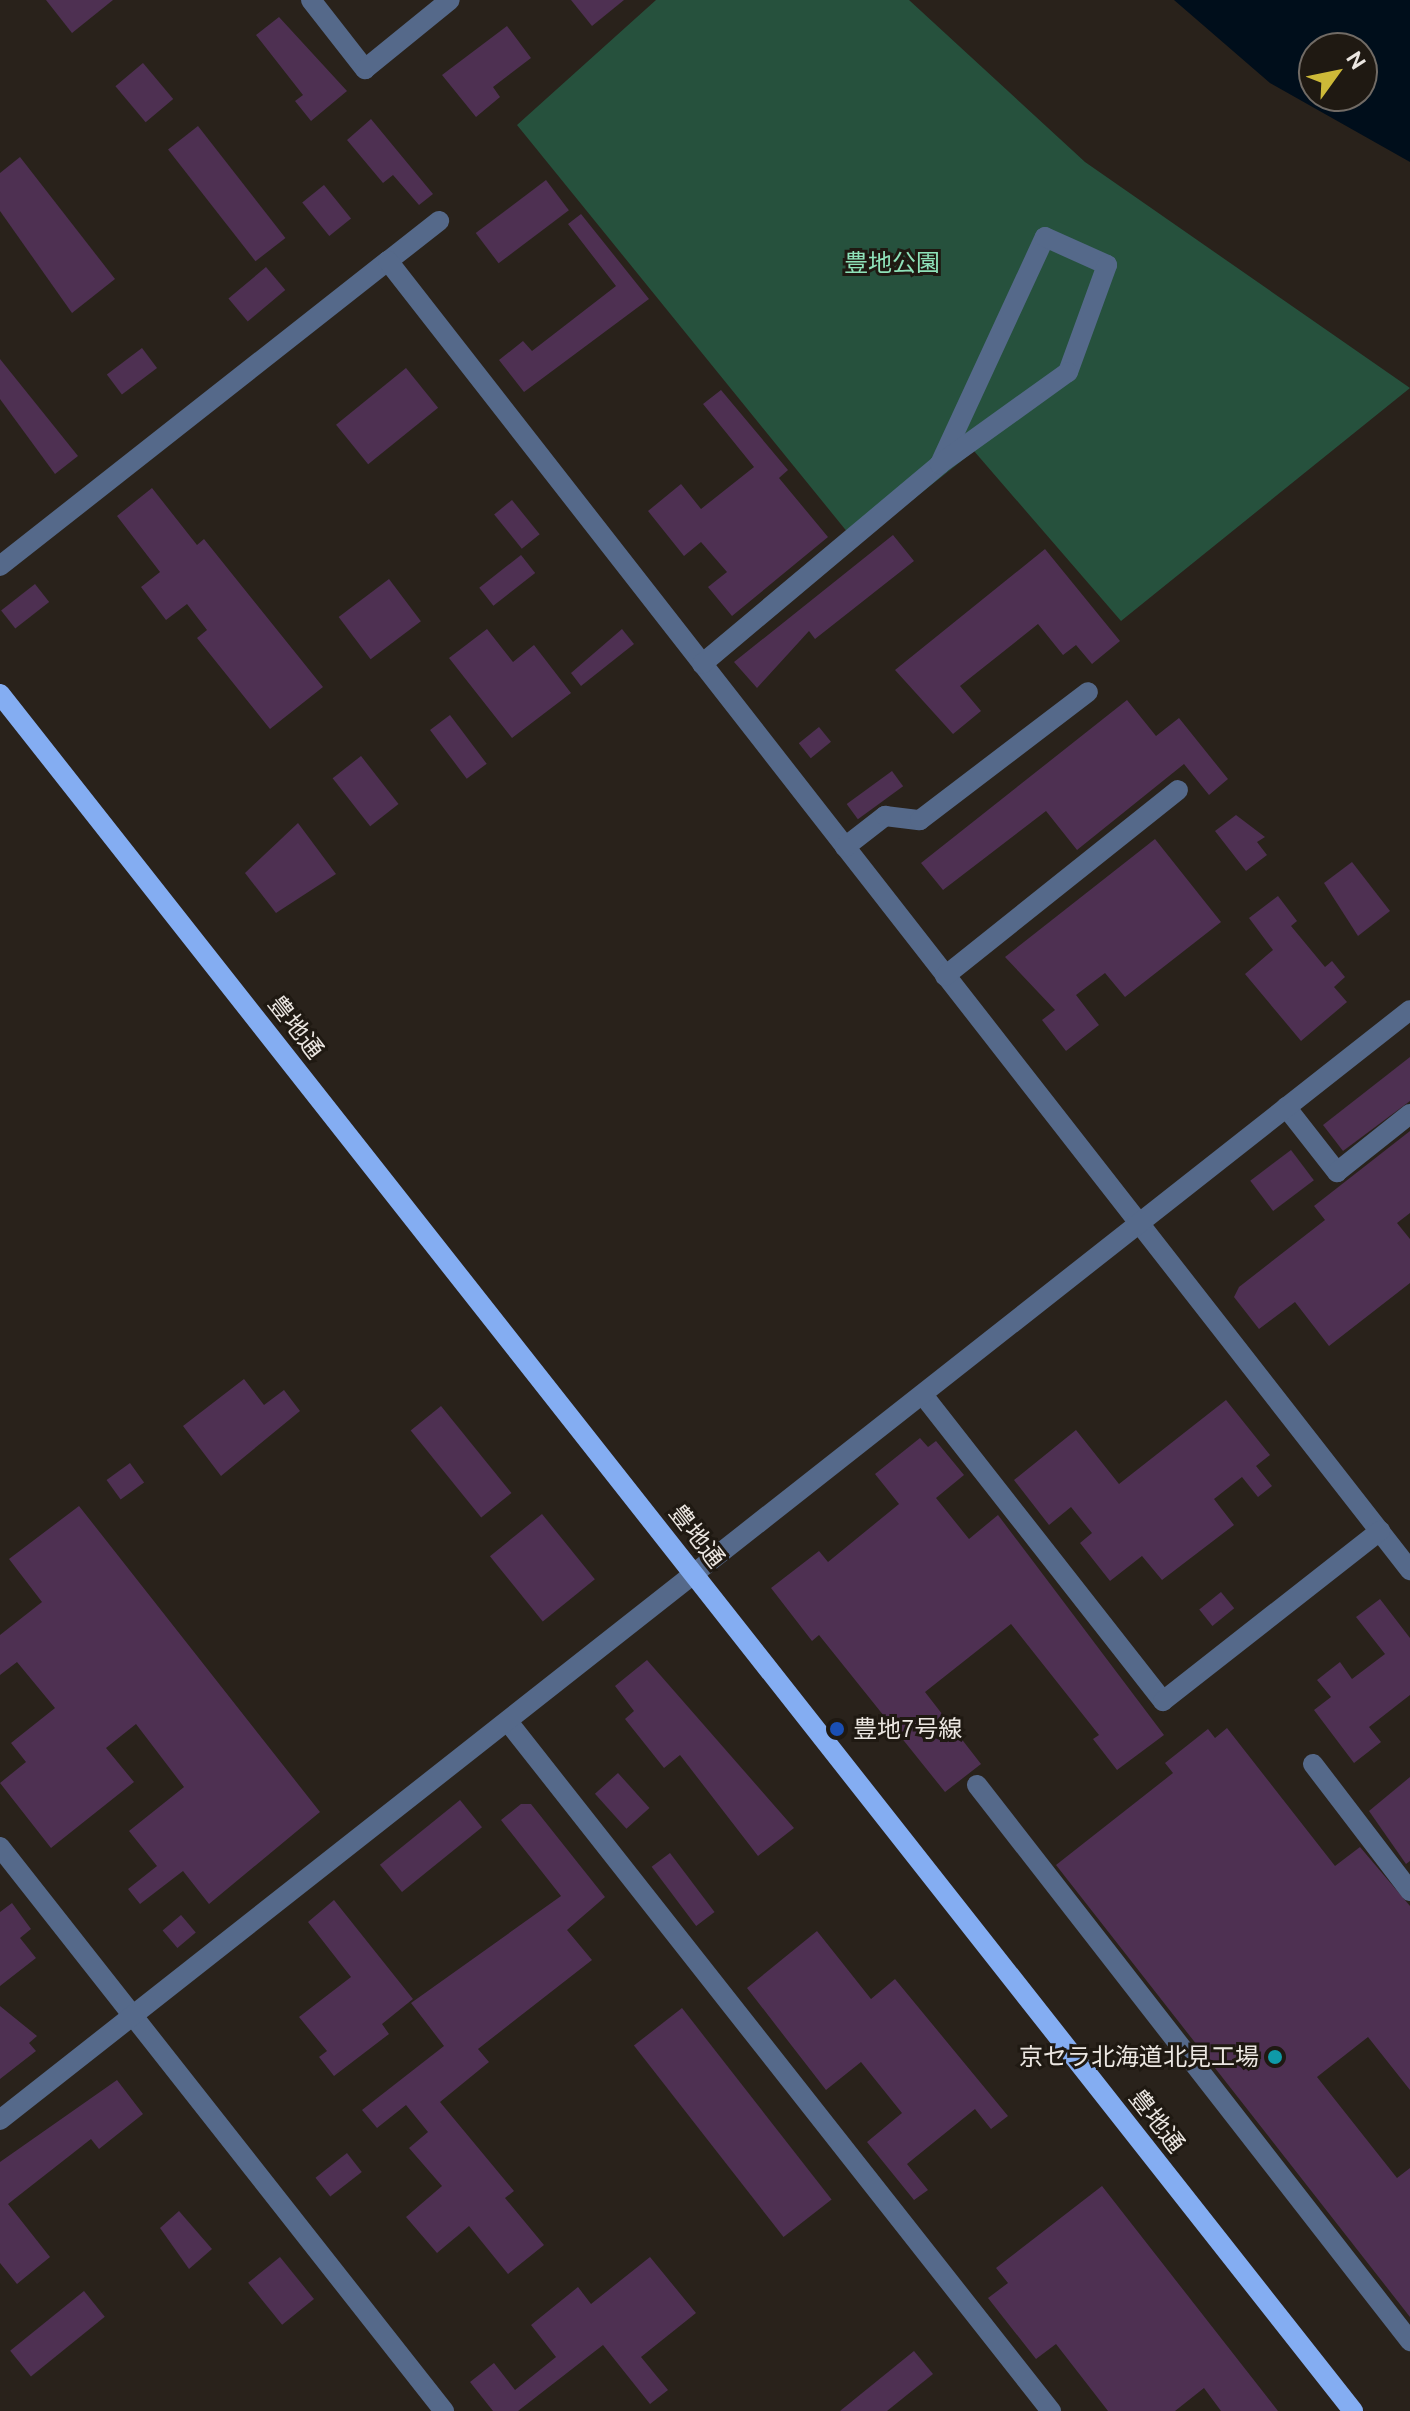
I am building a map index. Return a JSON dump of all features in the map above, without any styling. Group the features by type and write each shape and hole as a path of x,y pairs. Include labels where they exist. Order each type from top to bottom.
{"main road":[{"name":"豊地通","path":"0,694 1353,2411"}],"street":[{"path":"311,0 365,69 450,0"},
{"path":"0,566 439,221"},
{"path":"702,664 940,464 1068,372 1107,265 1045,237 940,464"},
{"path":"388,261 1410,1570"},
{"path":"845,847 885,816 920,820 1088,692"},
{"path":"945,976 1178,790"},
{"path":"0,2120 509,1723 1286,1107 1406,1020"},
{"path":"1286,1107 1337,1172 1410,1114"},
{"path":"923,1395 1163,1701 1380,1531"},
{"path":"509,1723 1051,2411"},
{"path":"1313,1764 1410,1891"},
{"path":"977,1785 1410,2341"},
{"path":"0,1847 129,2017 444,2411"}],"green space":[{"name":"豊地公園","path":"656,0 909,0 1085,162 1410,388 1121,621 974,451 857,544 517,125"}],"water":[{"path":"1174,0 1410,0 1410,162 1321,112 1378,112 1378,32 1298,32 1298,99 1270,83"}],"building":[{"path":"46,0 113,0 72,33"},
{"path":"571,0 624,0 592,26"},
{"path":"279,17 347,91 311,121 295,101 303,95 256,35"},
{"path":"507,26 531,58 493,87 500,97 476,117 442,75"},
{"path":"143,63 173,99 146,122 115,86"},
{"path":"371,119 433,194 419,205 393,175 383,183 347,140"},
{"path":"198,126 285,238 255,261 168,149"},
{"path":"20,157 115,279 72,313 0,211 0,173"},
{"path":"546,180 569,210 499,263 476,233"},
{"path":"324,185 351,218 329,236 302,203"},
{"path":"581,214 649,299 524,392 499,360 523,341 532,351 616,286 568,224"},
{"path":"266,267 285,290 248,321 228,298"},
{"path":"142,348 157,368 122,394 107,374"},
{"path":"0,359 78,456 55,474 0,399"},
{"path":"406,368 438,408 368,464 336,425"},
{"path":"721,390 788,470 779,478 828,537 732,616 708,587 727,572 701,542 684,556 648,511 681,484 701,509 754,467 703,404"},
{"path":"152,488 197,545 204,539 323,687 270,729 197,638 207,630 187,604 166,620 141,587 160,572 117,516"},
{"path":"512,500 540,534 522,549 494,514"},
{"path":"893,535 914,561 815,639 809,631 757,688 734,662"},
{"path":"1045,549 1120,641 1092,664 1076,645 1063,655 1038,624 960,686 981,711 953,734 895,670"},
{"path":"521,555 535,573 493,606 479,588"},
{"path":"389,579 421,621 371,659 339,617"},
{"path":"35,584 49,602 15,629 1,610"},
{"path":"487,629 513,662 534,645 571,693 512,738 449,658"},
{"path":"622,629 634,644 581,686 571,673"},
{"path":"1127,700 1156,736 1179,718 1228,779 1209,795 1184,764 1077,850 1046,811 943,890 921,863"},
{"path":"450,715 487,764 467,779 430,730"},
{"path":"819,727 831,742 811,758 799,743"},
{"path":"361,756 399,804 370,826 333,778"},
{"path":"892,771 903,786 858,819 847,804"},
{"path":"1236,815 1265,837 1257,842 1267,855 1246,871 1215,831"},
{"path":"298,823 336,874 276,913 245,873"},
{"path":"1155,839 1221,922 1125,997 1105,973 1076,995 1099,1025 1066,1051 1042,1020 1055,1010 1005,957"},
{"path":"1352,862 1390,911 1358,936 1324,883"},
{"path":"1278,896 1297,921 1291,926 1325,967 1332,961 1345,977 1334,987 1347,1002 1301,1041 1245,974 1273,950 1249,918"},
{"path":"1410,1057 1410,1101 1343,1151 1323,1125"},
{"path":"1410,1131 1410,1213 1397,1223 1410,1239 1410,1283 1329,1346 1295,1302 1259,1329 1234,1297 1239,1287 1325,1220 1314,1206"},
{"path":"1291,1150 1314,1180 1273,1211 1250,1181"},
{"path":"244,1379 264,1405 284,1390 300,1411 221,1476 183,1426"},
{"path":"1226,1400 1270,1455 1256,1466 1272,1486 1258,1497 1242,1477 1214,1499 1234,1525 1162,1580 1142,1556 1110,1581 1080,1543 1092,1533 1071,1507 1049,1525 1014,1480 1076,1430 1119,1484"},
{"path":"441,1406 511,1493 481,1518 411,1431"},
{"path":"920,1438 928,1447 936,1441 964,1475 936,1498 969,1539 998,1515 1164,1735 1117,1770 1093,1739 1099,1735 1011,1624 925,1692 981,1764 945,1792 819,1635 812,1641 771,1588 819,1551 828,1562 899,1504 875,1474"},
{"path":"130,1463 144,1482 121,1499 107,1480"},
{"path":"79,1506 320,1812 209,1904 183,1871 140,1904 128,1889 157,1866 129,1831 184,1787 136,1724 106,1748 134,1782 51,1848 0,1783 26,1762 11,1743 55,1708 17,1662 0,1675 0,1635 42,1602 9,1559"},
{"path":"542,1514 595,1579 543,1621 490,1556"},
{"path":"1221,1592 1234,1608 1212,1626 1199,1610"},
{"path":"1380,1599 1410,1638 1410,1695 1369,1727 1381,1742 1354,1763 1314,1710 1331,1697 1317,1680 1340,1662 1352,1679 1385,1654 1356,1617"},
{"path":"647,1660 794,1828 758,1856 680,1755 664,1768 625,1719 634,1711 615,1686"},
{"path":"1227,1728 1335,1866 1360,1847 1410,1906 1410,2090 1368,2037 1317,2077 1397,2178 1410,2168 1410,2317 1056,1865 1173,1773 1165,1763 1208,1729 1215,1738"},
{"path":"618,1773 649,1808 626,1829 595,1794"},
{"path":"1410,1777 1410,1861 1406,1864 1369,1811"},
{"path":"460,1800 482,1827 402,1892 380,1865"},
{"path":"521,1804 531,1804 605,1897 567,1930 592,1960 478,2049 489,2062 440,2102 514,2191 505,2198 544,2245 508,2274 469,2226 437,2253 406,2217 442,2186 409,2148 428,2132 406,2105 377,2128 362,2110 444,2046 411,2003 561,1896 501,1820"},
{"path":"670,1853 715,1912 696,1926 652,1867"},
{"path":"334,1900 413,1999 382,2024 389,2034 334,2076 319,2057 327,2051 299,2017 351,1977 308,1922"},
{"path":"12,1903 31,1929 20,1938 36,1958 0,1986 0,1912"},
{"path":"181,1915 196,1933 177,1948 163,1930"},
{"path":"817,1931 871,1999 895,1979 1008,2116 991,2129 975,2109 907,2164 928,2190 914,2200 867,2142 902,2113 861,2062 826,2090 747,1988"},
{"path":"0,2006 37,2036 29,2043 36,2051 0,2079"},
{"path":"682,2008 832,2199 784,2237 634,2046"},
{"path":"117,2080 143,2114 99,2149 91,2139 8,2204 50,2257 17,2284 0,2263 0,2162"},
{"path":"347,2153 362,2172 330,2197 315,2178"},
{"path":"1102,2186 1278,2411 1221,2411 1204,2388 1175,2411 1108,2411 1056,2344 1036,2359 988,2298 1008,2283 996,2268"},
{"path":"179,2211 212,2249 189,2269 160,2228"},
{"path":"280,2257 314,2299 282,2325 248,2283"},
{"path":"650,2257 696,2313 641,2357 668,2390 650,2404 603,2345 518,2411 493,2411 470,2382 494,2363 515,2390 556,2357 531,2325 578,2287 591,2304"},
{"path":"84,2291 105,2317 31,2376 10,2351"},
{"path":"914,2351 933,2374 887,2411 840,2411"}],"place":[{"name":"豊地7号線","path":"837,1729"},
{"name":"京セラ北海道北見工場","path":"1275,2057"}]}
